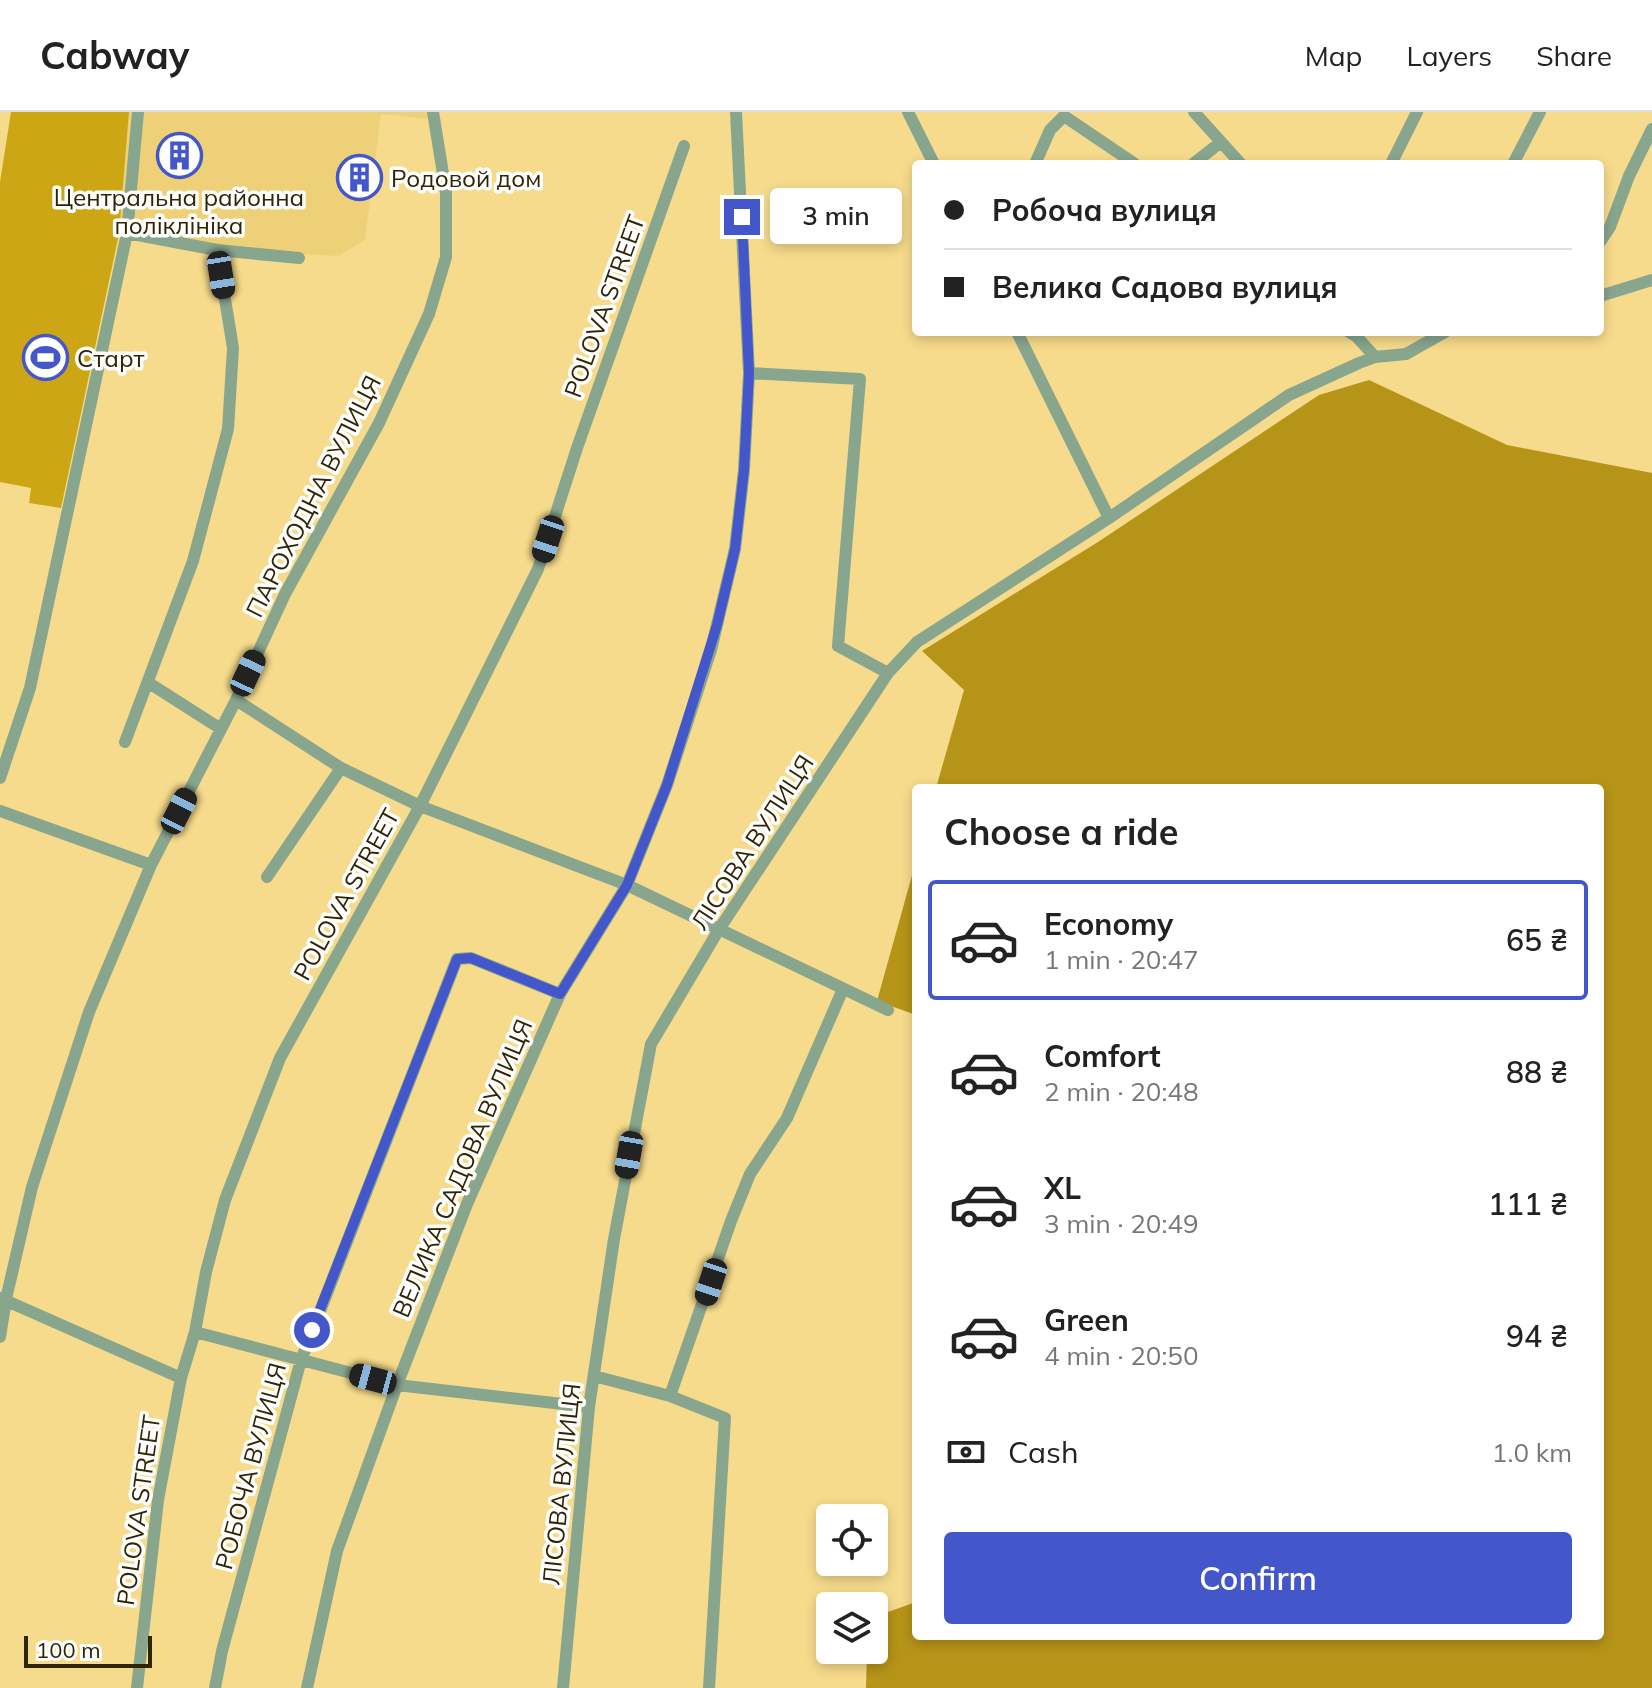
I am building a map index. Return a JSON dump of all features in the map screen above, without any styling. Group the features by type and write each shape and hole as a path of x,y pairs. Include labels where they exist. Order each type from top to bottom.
{"street":[{"path":"0,778 30,688 127,233 138,112"},
{"name":"ПАРОХОДНА ВУЛИЦЯ","path":"0,1337 3,1298 32,1187 89,1012 151,865 236,700 285,594 379,423 429,314 446,257 446,192 433,112"},
{"name":"ВЕЛИКА САДОВА ВУЛИЦЯ","path":"307,1688 337,1551 467,1204 560,994 627,885 667,785 711,650 735,549 744,470 749,373 736,112"},
{"path":"908,112 932,160"},
{"path":"1194,112 1237,160"},
{"path":"1393,160 1417,112"},
{"path":"1515,160 1540,112"},
{"path":"1037,160 1050,130 1064,116 1129,160"},
{"path":"1604,236 1652,129"},
{"path":"1198,160 1221,142"},
{"name":"POLOVA STREET","path":"137,1688 158,1500 181,1378 195,1332 206,1272 225,1200 280,1058 420,806 538,569 577,448 684,146"},
{"path":"127,233 217,250 299,258"},
{"path":"125,742 193,561 228,429 233,348 217,250"},
{"path":"1604,295 1652,280"},
{"path":"1019,336 1109,518"},
{"path":"1355,336 1375,357"},
{"name":"ЛІСОВА ВУЛИЦЯ","path":"563,1688 589,1407 631,1141 651,1044 718,931 888,673 917,642 1109,518 1289,395 1375,357 1406,354 1438,336"},
{"path":"749,373 860,379 838,646 888,673"},
{"path":"149,683 221,729"},
{"path":"236,700 341,768 420,806 627,885 888,1010"},
{"path":"267,877 341,768"},
{"path":"0,811 151,865"},
{"name":"РОБОЧА ВУЛИЦЯ","path":"215,1688 222,1651 301,1360 457,959 471,958 560,994"},
{"path":"670,1396 750,1174 787,1118 843,989"},
{"path":"3,1298 181,1378"},
{"path":"195,1332 397,1385 589,1407"},
{"path":"594,1376 670,1396 725,1418 709,1688"}],"shaded area":[{"name":"Старт","path":"11,112 129,112 119,234 61,508 29,503 31,488 0,482 0,182"},
{"path":"129,112 428,112 428,119 381,114 365,239 339,256 119,234"},
{"path":"1369,380 1507,445 1652,473 1652,1688 866,1688 867,1664 888,1664 888,1612 912,1603 912,1640 1604,1640 1604,784 937,784 964,690 922,651 1098,542 1319,395"},
{"path":"912,875 912,1014 877,1001"}],"place":[{"name":"Центральна районна поліклініка","path":"179,155"},
{"name":"Родовой дом","path":"360,178"},
{"name":"Старт","path":"46,358"}],"route":[{"path":"312,1330 457,959 471,958 560,994 627,885 667,785 711,650 735,549 744,470 749,373 742,217"}]}
